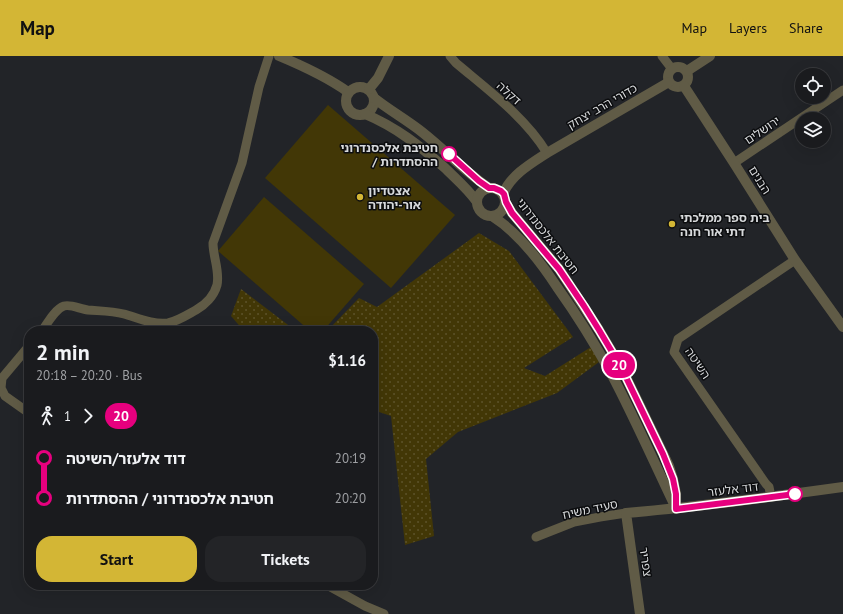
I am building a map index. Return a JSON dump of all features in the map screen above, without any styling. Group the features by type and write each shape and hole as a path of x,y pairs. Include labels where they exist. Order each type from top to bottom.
{"street":[{"path":"46,326 57,310 64,306 112,312 155,323 168,323 182,318 201,307 215,292 218,275 213,243 242,163 264,70 269,56"},
{"path":"278,56 295,62 332,81 348,92"},
{"path":"365,114 372,107 374,102 371,94 390,56"},
{"name":"דקלה","path":"450,56 456,63 516,115 534,134 547,153"},
{"path":"662,56 672,69"},
{"path":"687,72 710,56"},
{"path":"680,67 685,69 687,72 689,77 688,82 684,86 676,88 669,82 668,74 672,69 680,67"},
{"name":"כדורי הרב יצחק","path":"531,164 547,153 669,82"},
{"name":"הבנים","path":"684,86 795,260 843,327"},
{"path":"504,198 501,191 492,188 472,176 445,151 386,107 364,87 356,87 348,92 346,101 348,109 356,114 365,114 390,125 406,136 466,187 477,202 480,211 483,214 492,216 512,231 536,258 575,313 611,373 676,509"},
{"name":"ירושלים","path":"734,163 843,90"},
{"path":"477,202 479,194 485,189 492,188 531,164"},
{"path":"492,216 503,210 506,187 531,164"},
{"name":"חטיבת אלכסנדרוני","path":"504,198 512,213 559,269 592,318 621,367 669,466 676,494 676,509"},
{"name":"השיטה","path":"771,497 769,487 674,352 678,339 795,260"},
{"path":"24,352 2,378 1,388 5,396 24,409"},
{"name":"דוד אלעזר","path":"626,513 676,509 843,487"},
{"name":"סעיד משיח","path":"536,538 574,522 626,513"},
{"name":"צפריר","path":"626,513 640,614"},
{"path":"336,590 365,606 384,614"}],"shaded area":[{"name":"אצטדיון אור-יהודה","path":"328,105 455,215 391,288 265,178"},
{"path":"264,197 364,284 327,326 304,326 218,251"},
{"path":"479,233 509,251 573,337 524,368 545,376 591,347 599,362 557,393 458,432 426,459 434,536 405,545 391,416 378,412 378,326 332,326 359,298 377,307"},
{"path":"241,289 289,326 240,326 231,316"}],"bus line":[{"name":"20","path":"449,154 472,176 489,188 498,189 504,194 506,202 512,213 559,269 584,306 621,367 669,466 676,494 676,509 795,494"}],"place":[{"name":"חטיבת אלכסנדרוני / ההסתדרות","path":"449,154"},
{"name":"אצטדיון אור-יהודה","path":"360,197"},
{"name":"בית ספר ממלכתי דתי אור חנה","path":"672,224"}]}
